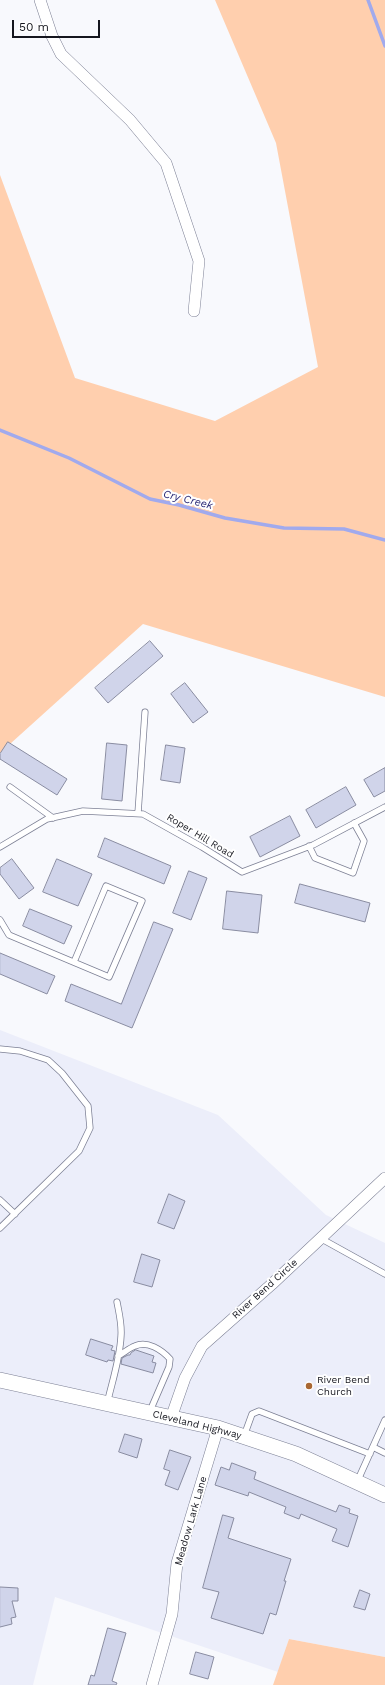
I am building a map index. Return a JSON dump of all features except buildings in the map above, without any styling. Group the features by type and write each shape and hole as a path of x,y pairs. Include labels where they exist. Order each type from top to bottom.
{"main road":[{"name":"Cleveland Highway","path":"0,1380 218,1428 296,1454 385,1495"}],"street":[{"path":"40,0 52,36 62,54 130,120 166,163 199,261 194,312"},
{"name":"River Bend Circle","path":"171,1418 185,1378 202,1346 385,1178"},
{"name":"Meadow Lark Lane","path":"152,1685 172,1614 177,1562 218,1428"}],"lane":[{"path":"138,813 145,712"},
{"path":"10,788 53,818"},
{"name":"Roper Hill Road","path":"0,847 47,819 83,811 138,813 143,814 202,847 242,872 309,846 385,807"},
{"path":"309,846 315,858 353,873 364,841 354,823"},
{"path":"0,920 9,935 74,962 109,976 142,901 106,886 74,962"},
{"path":"0,1049 20,1051 48,1060 62,1073 88,1106 90,1128 79,1151 0,1228"},
{"path":"0,1200 15,1214"},
{"path":"320,1238 385,1274"},
{"path":"107,1404 121,1336 121,1321 117,1302"},
{"path":"118,1356 136,1345 148,1344 164,1352 170,1359 150,1413"},
{"path":"244,1437 252,1414 258,1411 370,1454"},
{"path":"357,1482 385,1420"},
{"path":"373,1447 385,1453"}],"shaded area":[{"path":"215,0 385,0 385,697 143,624 0,753 0,175 75,378 215,421 318,367 276,143"},
{"path":"0,1030 218,1115 326,1215 385,1243 385,1657 289,1639 278,1672 55,1597 33,1685 0,1685"},
{"path":"289,1639 385,1657 385,1685 273,1685"}],"waterway":[{"path":"368,0 385,46"},
{"name":"Cry Creek","path":"0,430 69,458 150,499 179,505 225,518 284,528 344,529 385,540"}],"place":[{"name":"River Bend Church","path":"309,1386"}]}
